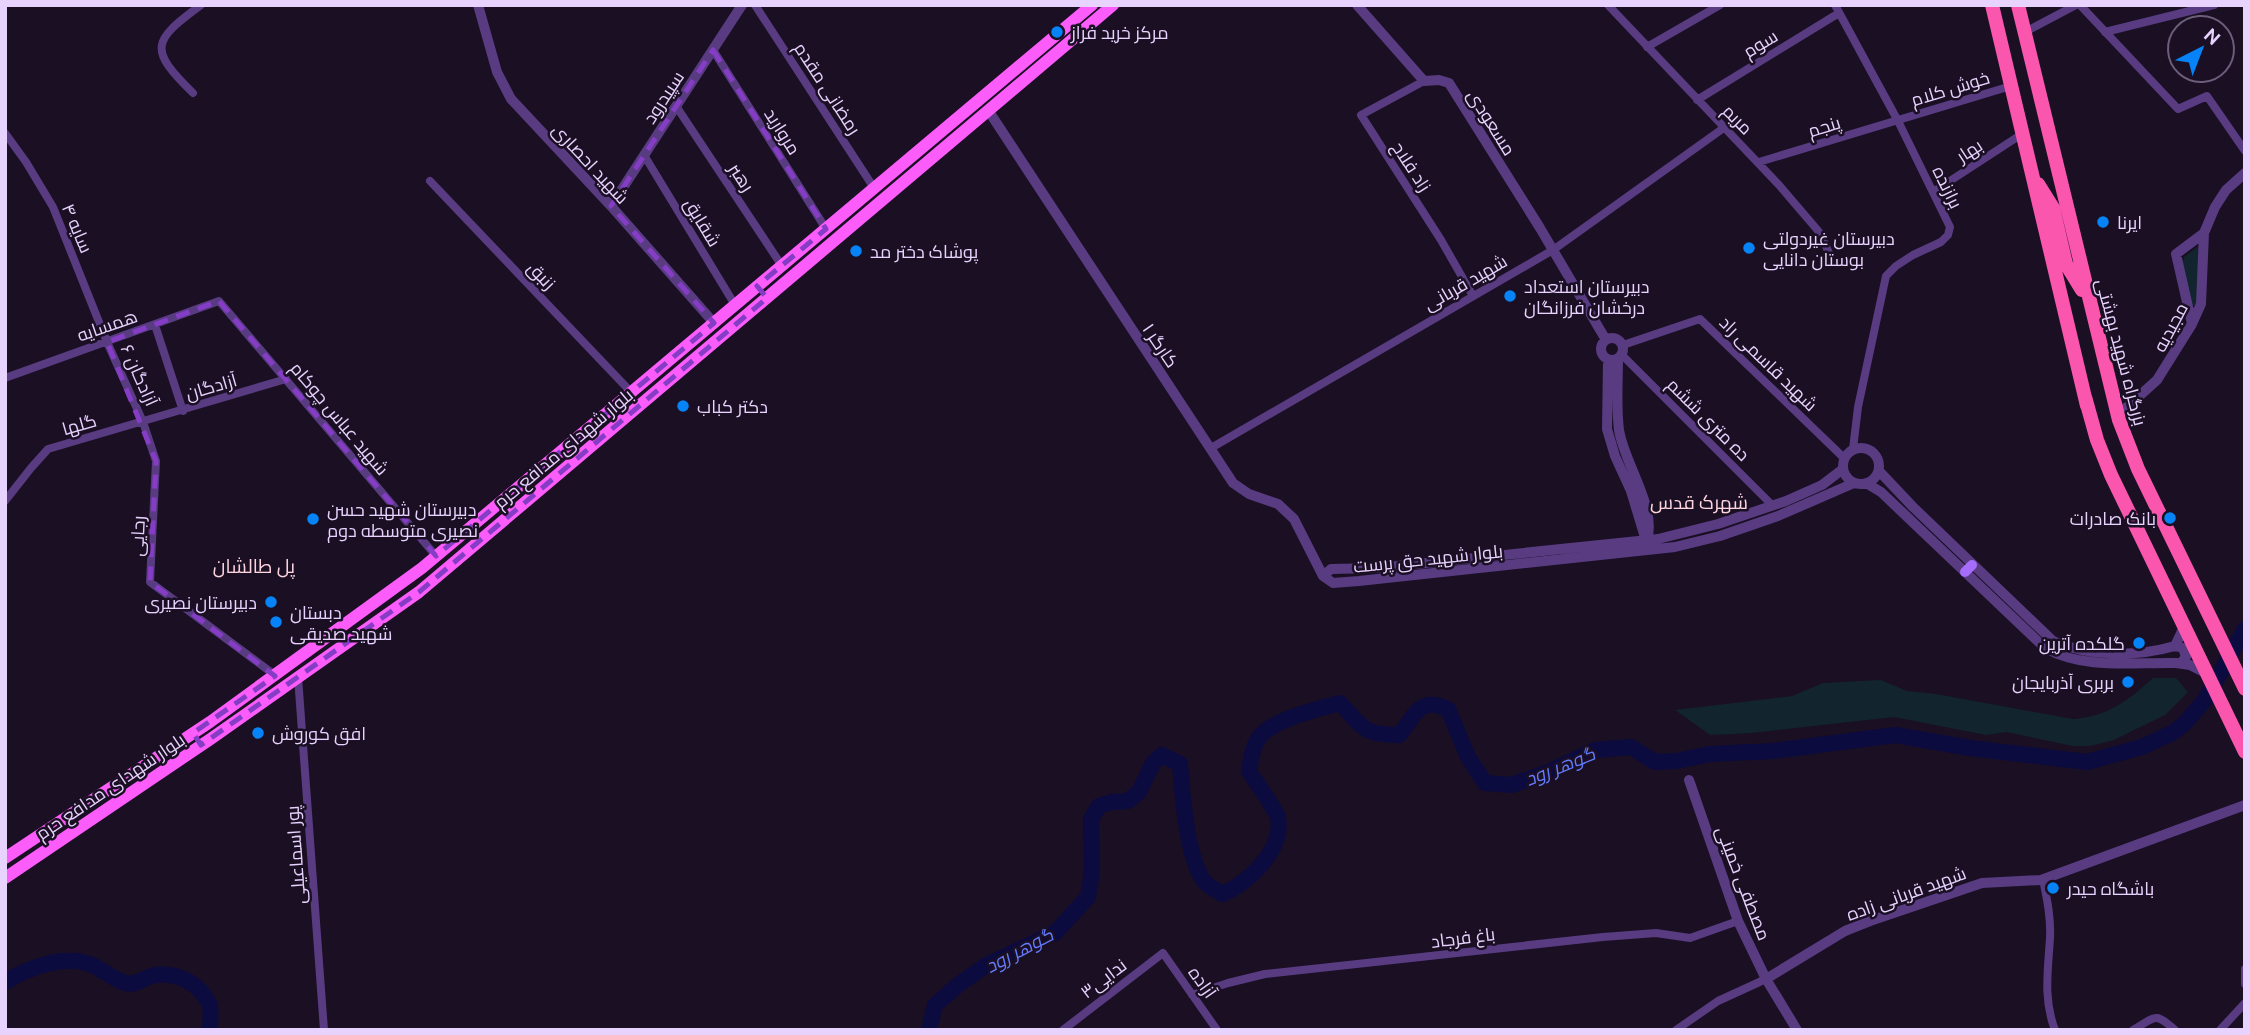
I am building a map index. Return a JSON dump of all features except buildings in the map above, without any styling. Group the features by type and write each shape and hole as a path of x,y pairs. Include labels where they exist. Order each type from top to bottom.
{"highway":[{"path":"1980,5 1997,28"},
{"name":"بزرگراه شهید بهشتی","path":"1992,5 2032,174 2088,300 2117,416 2135,462 2241,676"},
{"name":"بزرگراه شهید بهشتی","path":"2018,5 2086,401 2111,475 2245,752"},
{"path":"2024,5 2024,30"}],"main road":[{"name":"بلوار شهدای مدافع حرم","path":"5,858 276,676 436,556 1092,5"},
{"name":"بلوار شهدای مدافع حرم","path":"5,878 419,592 1113,5"},
{"path":"757,286 767,298"},
{"path":"193,733 201,745"}],"street":[{"path":"193,93 170,70 164,60 162,46 166,33 201,5"},
{"name":"شهید احصاری","path":"478,5 497,72 511,99 611,206 714,323"},
{"name":"سپیدرود","path":"611,206 742,5"},
{"name":"رمضانی مقدم","path":"755,5 874,188"},
{"name":"مسعودی","path":"1357,5 1424,80 1449,83 1553,250"},
{"name":"مریم","path":"1608,5 1759,162 1820,233 1834,264"},
{"path":"1647,47 1720,5"},
{"path":"2024,30 2078,5 2178,108 2207,96 2245,151"},
{"path":"2105,32 2214,5"},
{"name":"سوم","path":"1697,100 1837,9"},
{"name":"برازنده","path":"1837,9 1898,121 1950,227 1948,235 1941,242 1899,264 1886,276 1858,407 1853,449"},
{"name":"مروارید","path":"713,50 826,229"},
{"name":"زاد فلاح","path":"1424,80 1361,115 1441,240 1473,296"},
{"name":"خوش کلام","path":"1898,121 2011,86"},
{"name":"رهبر","path":"676,106 782,265"},
{"name":"کارگر ۱","path":"988,110 1233,483 1249,494 1278,504 1294,519 1323,576"},
{"name":"پنجم","path":"1759,162 1898,121"},
{"name":"شهید قربانی","path":"1210,448 1553,250 1724,127"},
{"name":"سایه ۴","path":"5,133 53,208 107,342"},
{"name":"بهار","path":"1933,192 2022,134"},
{"name":"شقایق","path":"644,155 735,305"},
{"path":"2192,324 2176,254 2204,233 2214,207 2226,190 2245,173"},
{"name":"زنبق","path":"430,181 631,392"},
{"name":"مجیدیه","path":"2117,416 2157,380 2192,324 2201,304 2204,233"},
{"path":"1553,250 1606,340"},
{"name":"همسایه","path":"5,378 219,301"},
{"name":"شهید عباس چوکام","path":"219,301 436,556"},
{"name":"شهید قاسمی راد","path":"1618,354 1700,319 1844,458"},
{"path":"155,326 183,411"},
{"path":"1618,354 1603,355 1601,349 1606,340 1618,340 1618,354 1607,429 1635,489 1649,532 1647,545"},
{"name":"آزادگان ۶","path":"107,342 144,422"},
{"name":"ده متری ششم","path":"1618,354 1773,506"},
{"name":"آزادگان","path":"144,422 286,379"},
{"name":"گلها","path":"5,501 48,449 144,422"},
{"name":"رجایی","path":"144,422 156,461 150,582 276,676"},
{"path":"1866,483 1876,476 1878,459 1870,450 1858,447 1844,458 1845,475 1854,483 1866,483 1881,492 2053,641 2068,648 2104,653 2137,652 2175,646 2186,652 2185,664"},
{"name":"بلوار شهید حق پرست","path":"1647,545 1773,506 1822,485 1843,470"},
{"path":"1878,471 2033,637 2058,655 2091,662 2185,664 2207,673"},
{"name":"بلوار شهید حق پرست","path":"1323,576 1331,569 1472,564 1647,545 1686,544 1778,516 1854,483"},
{"path":"1740,517 1744,528"},
{"path":"2175,646 2184,627"},
{"name":"پور اسماعیلی","path":"298,677 324,1030"},
{"name":"مصطفی خمینی","path":"1689,780 1738,921 1766,979 1797,1030"},
{"name":"شهید قربانی زاده","path":"1676,1030 1718,1001 1766,979 1846,931 1870,921 1982,883 2043,879 2245,805"},
{"path":"2043,879 2049,907 2049,1015 2055,1030"},
{"name":"باغ فرجاد","path":"1192,995 1265,974 1603,937 1656,933 1690,938 1738,921"},
{"name":"آزاده","path":"1163,953 1217,1030"},
{"name":"ندایی۳","path":"1063,1030 1163,953"},
{"path":"2244,983 2245,969"},
{"path":"2220,1030 2245,1003"},
{"path":"2133,1030 2157,1017 2175,1030"}],"highlighted area":[{"path":"713,50 826,229 757,286 767,298 419,592 201,745 193,733 275,676 150,582 156,461 107,342 219,301 436,556 714,323 611,206"}],"shaded area":[{"path":"2200,245 2197,306 2192,305 2182,264 2184,257"},
{"path":"2153,678 2176,678 2188,692 2165,715 2114,740 2090,746 2073,746 2006,732 1986,735 1894,717 1710,735 1675,710 1792,696 1823,683 1881,680 1907,691 2073,719 2096,715 2117,706"}],"waterway":[{"name":"گوهر رود","path":"929,1030 935,1005 958,985 985,966 1055,933 1088,897 1092,872 1091,819 1099,806 1128,801 1139,792 1153,763 1162,755 1180,764 1186,825 1193,857 1204,881 1222,894 1243,882 1262,864 1270,853 1278,830 1278,818 1249,771 1256,742 1269,728 1288,719 1340,703 1364,728 1387,735 1399,735 1423,707 1438,705 1448,709 1468,757 1485,783 1512,785 1551,771 1595,750 1631,747 1655,762 1676,761 1710,754 1773,751 1895,735 1970,748 2087,762 2142,747 2172,733 2185,723 2205,700 2245,629"},
{"name":"گوهر رود","path":"5,982 36,967 70,961 92,965 125,983 155,975 171,975 186,980 205,996 210,1009 210,1030"}],"place":[{"name":"مرکز خرید فراز","path":"1057,32"},
{"name":"ایرنا","path":"2103,222"},
{"name":"دبیرستان غیردولتی بوستان دانایی","path":"1749,248"},
{"name":"پوشاک دختر مد","path":"856,251"},
{"name":"دبیرستان استعداد درخشان فرزانگان","path":"1510,296"},
{"name":"دکتر کباب","path":"683,406"},
{"name":"بانک صادرات","path":"2170,518"},
{"name":"دبیرستان شهید حسن نصیری متوسطه دوم","path":"313,519"},
{"name":"دبیرستان نصیری","path":"271,602"},
{"name":"دبستان شهید صدیقی","path":"276,622"},
{"name":"گلکده آترین","path":"2139,643"},
{"name":"بربری آذربایجان","path":"2128,682"},
{"name":"افق کوروش","path":"258,733"},
{"name":"باشگاه حیدر","path":"2053,888"}],"district":[{"name":"شهرک قدس","path":"1699,502"},
{"name":"پل طالشان","path":"254,566"}]}
